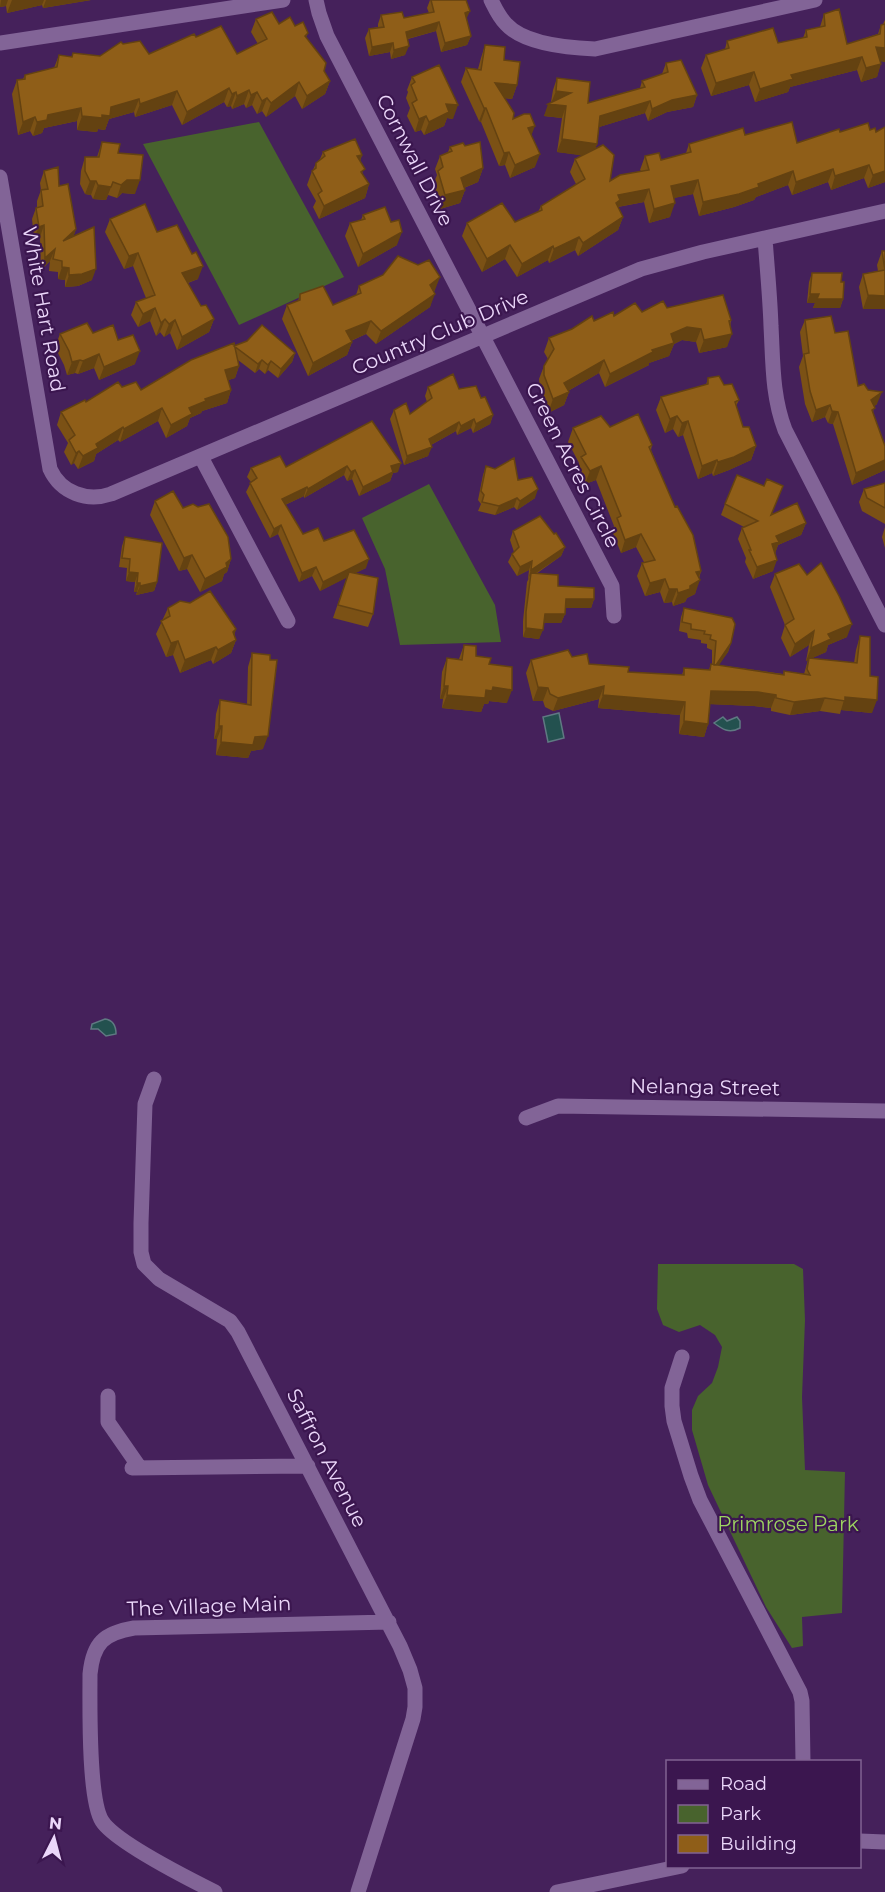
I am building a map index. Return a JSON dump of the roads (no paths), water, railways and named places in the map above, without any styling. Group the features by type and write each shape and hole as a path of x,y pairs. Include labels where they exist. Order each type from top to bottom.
{"street":[{"path":"0,43 283,0"},
{"name":"Cornwall Drive","path":"316,0 318,13 327,36 483,337"},
{"path":"491,0 505,24 528,37 566,46 595,49 815,0"},
{"name":"White Hart Road","path":"0,177 47,448"},
{"name":"Country Club Drive","path":"47,448 50,469 57,480 75,493 91,498 111,494 641,269 885,211"},
{"path":"765,238 770,293 772,377 778,412 785,430 885,625"},
{"name":"Green Acres Circle","path":"483,337 612,586 614,616"},
{"path":"201,457 288,621"},
{"name":"Saffron Avenue","path":"154,1079 145,1104 141,1223 141,1252 144,1264 159,1279 232,1323 388,1622 410,1670 415,1688 413,1719 358,1892"},
{"name":"Nelanga Street","path":"526,1118 558,1106 885,1112"},
{"path":"682,1357 672,1388 672,1406 678,1432 700,1500 800,1692 803,1713 803,1760"},
{"path":"108,1396 108,1422 136,1468 308,1466"},
{"name":"The Village Main","path":"216,1892 121,1839 105,1826 100,1818 94,1797 90,1674 100,1642 114,1632 134,1628 388,1622"},
{"path":"861,1841 885,1842"},
{"path":"557,1892 672,1868"}],"park label":[{"name":"Primrose Park","path":"788,1524"}]}
